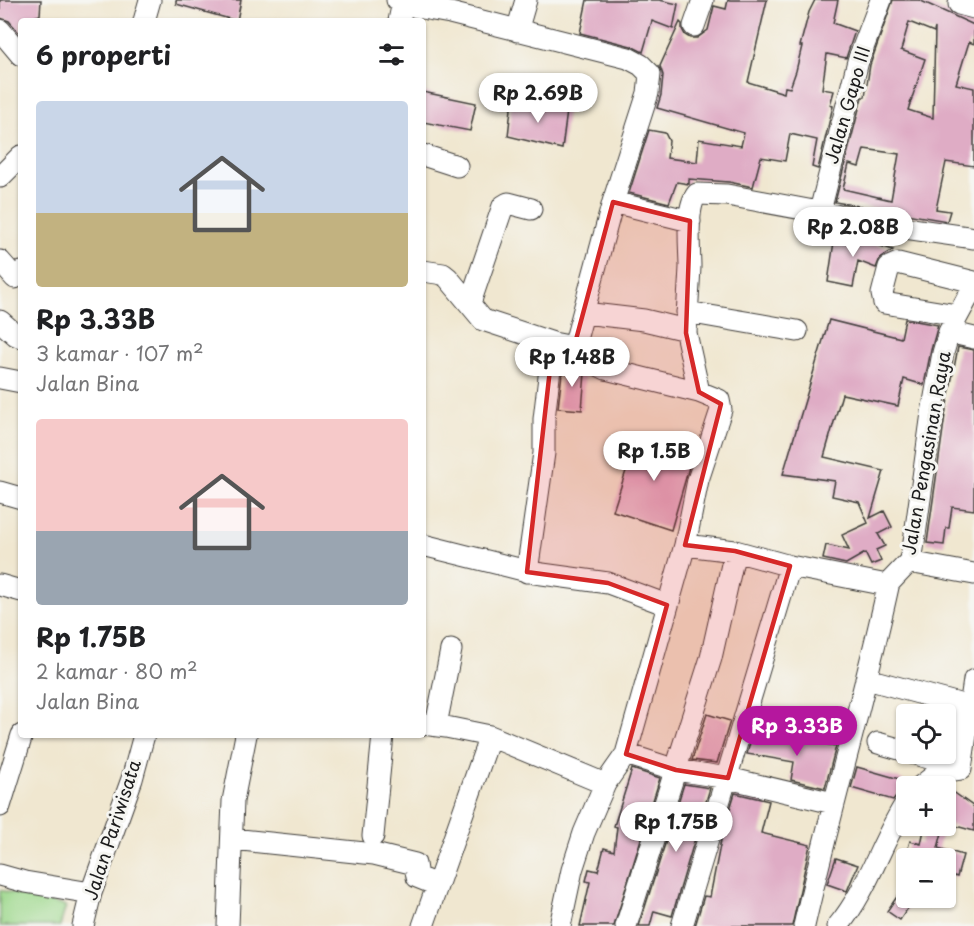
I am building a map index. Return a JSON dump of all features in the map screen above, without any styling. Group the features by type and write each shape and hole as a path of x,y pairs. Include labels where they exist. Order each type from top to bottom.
{"street":[{"path":"145,18 150,0"},
{"path":"516,31 526,0"},
{"path":"694,26 703,0"},
{"name":"Jalan Gapo III","path":"820,211 858,61 881,0"},
{"path":"406,6 452,6 516,31 628,58 651,74 648,93 613,202 574,347"},
{"path":"0,30 12,56"},
{"path":"426,157 457,166"},
{"path":"0,177 18,159"},
{"path":"699,392 686,333 690,221 694,197 702,193 728,195 905,228 974,238"},
{"path":"613,202 690,221"},
{"path":"470,303 503,206 508,203 531,208"},
{"path":"0,261 18,276"},
{"path":"974,284 898,263 889,267 882,294 884,303 953,324 974,338"},
{"path":"426,271 442,274 483,320 553,343 574,347 582,357 606,369 699,392 719,400 722,411 698,480 685,545 626,754 605,784 584,833 572,870 560,926"},
{"name":"Jalan Pengasinan Raya","path":"887,585 909,562 918,519 939,373 953,324 974,284"},
{"path":"687,312 797,331"},
{"path":"584,313 644,320 682,329 686,333"},
{"path":"0,321 18,335"},
{"path":"527,572 544,453 544,419 553,343"},
{"path":"0,378 18,381"},
{"path":"0,492 18,497"},
{"path":"685,545 735,551 790,566 888,587 870,671 833,803 804,926"},
{"path":"426,546 527,572 608,583 667,605"},
{"path":"626,926 711,658 735,551"},
{"path":"909,562 974,574"},
{"path":"682,926 790,566"},
{"path":"0,585 18,590"},
{"path":"451,650 429,725 490,736 605,784"},
{"path":"956,751 974,680"},
{"path":"878,682 966,705"},
{"path":"934,776 939,772 968,768 966,705"},
{"path":"423,926 490,736"},
{"path":"2,792 21,738"},
{"name":"Jalan Pariwisata","path":"82,926 91,893 132,779 143,738"},
{"path":"228,926 233,801 245,738"},
{"path":"372,836 383,738"},
{"path":"878,743 896,748"},
{"path":"626,754 676,770 728,778 833,803"},
{"path":"838,926 856,903 896,819"},
{"path":"232,839 374,854 415,864 417,877 438,885"},
{"path":"0,875 25,882 91,893"}],"highlighted area":[{"path":"613,202 690,221 686,333 699,392 721,404 685,545 735,551 790,566 728,778 676,770 626,754 667,605 608,583 527,572 553,343 574,347"}],"green space":[{"path":"0,890 66,906 60,926 0,926"}],"building":[{"path":"0,0 41,0 40,15 18,18 18,32 9,21 0,18"},
{"path":"176,0 241,0 238,18 226,18 176,4"},
{"path":"587,0 659,0 678,4 673,29 652,21 643,52 631,46 580,33"},
{"path":"728,0 767,0 748,82 784,93 785,87 790,88 796,71 809,12 815,0 838,0 833,23 855,31 846,58 827,54 822,89 834,91 830,105 833,106 818,169 812,167 817,140 790,134 785,161 761,157 753,187 729,182 689,179 689,184 677,182 669,203 629,193 649,130 665,133 669,141 667,158 697,162 699,139 741,146 744,133 657,108 663,75 660,66 680,22 685,35 697,38 708,30 714,6 726,9"},
{"path":"893,0 919,0 974,25 974,44 969,42 956,84 974,88 974,166 946,162 936,209 950,211 947,221 835,202 862,97 865,97 870,65","holes":["909,22 934,32 935,28 933,118 908,110 925,59 901,50","864,149 899,154 891,200 843,189 849,164 859,167"]},
{"path":"426,93 476,103 470,131 426,123"},
{"path":"512,100 567,111 562,149 508,136"},
{"path":"835,235 862,238 862,240 893,250 880,258 876,268 858,261 853,287 828,282"},
{"path":"905,319 938,325 924,385 904,379 898,406 842,394 824,457 884,471 870,518 884,511 892,527 878,534 885,546 876,550 881,561 871,565 865,553 846,564 823,559 826,545 849,550 842,535 868,523 859,502 832,496 835,481 783,474 829,320 901,338"},
{"path":"958,347 974,350 974,510 952,507 944,545 927,543 945,415"},
{"path":"563,365 572,365 585,373 582,410 558,408"},
{"path":"638,434 693,453 671,530 613,511"},
{"path":"707,714 730,721 717,763 692,760"},
{"path":"753,732 836,746 825,788 791,780 794,762 747,754"},
{"path":"857,767 896,778 896,796 893,800 851,788"},
{"path":"632,769 660,778 614,926 580,926 590,882 586,881 589,869 598,871 604,848 614,851 617,827 614,826"},
{"path":"684,784 710,788 672,916 654,911 650,926 639,926"},
{"path":"735,793 769,801 761,833 810,845 792,926 695,926 704,896 710,897 722,835"},
{"path":"956,794 974,807 974,831 956,826"},
{"path":"923,836 941,836 938,848 908,848 910,841 921,844"},
{"path":"956,853 963,855 956,877"},
{"path":"836,858 858,865 847,891 827,884"},
{"path":"896,898 896,908 908,908 900,920 887,911"}]}
